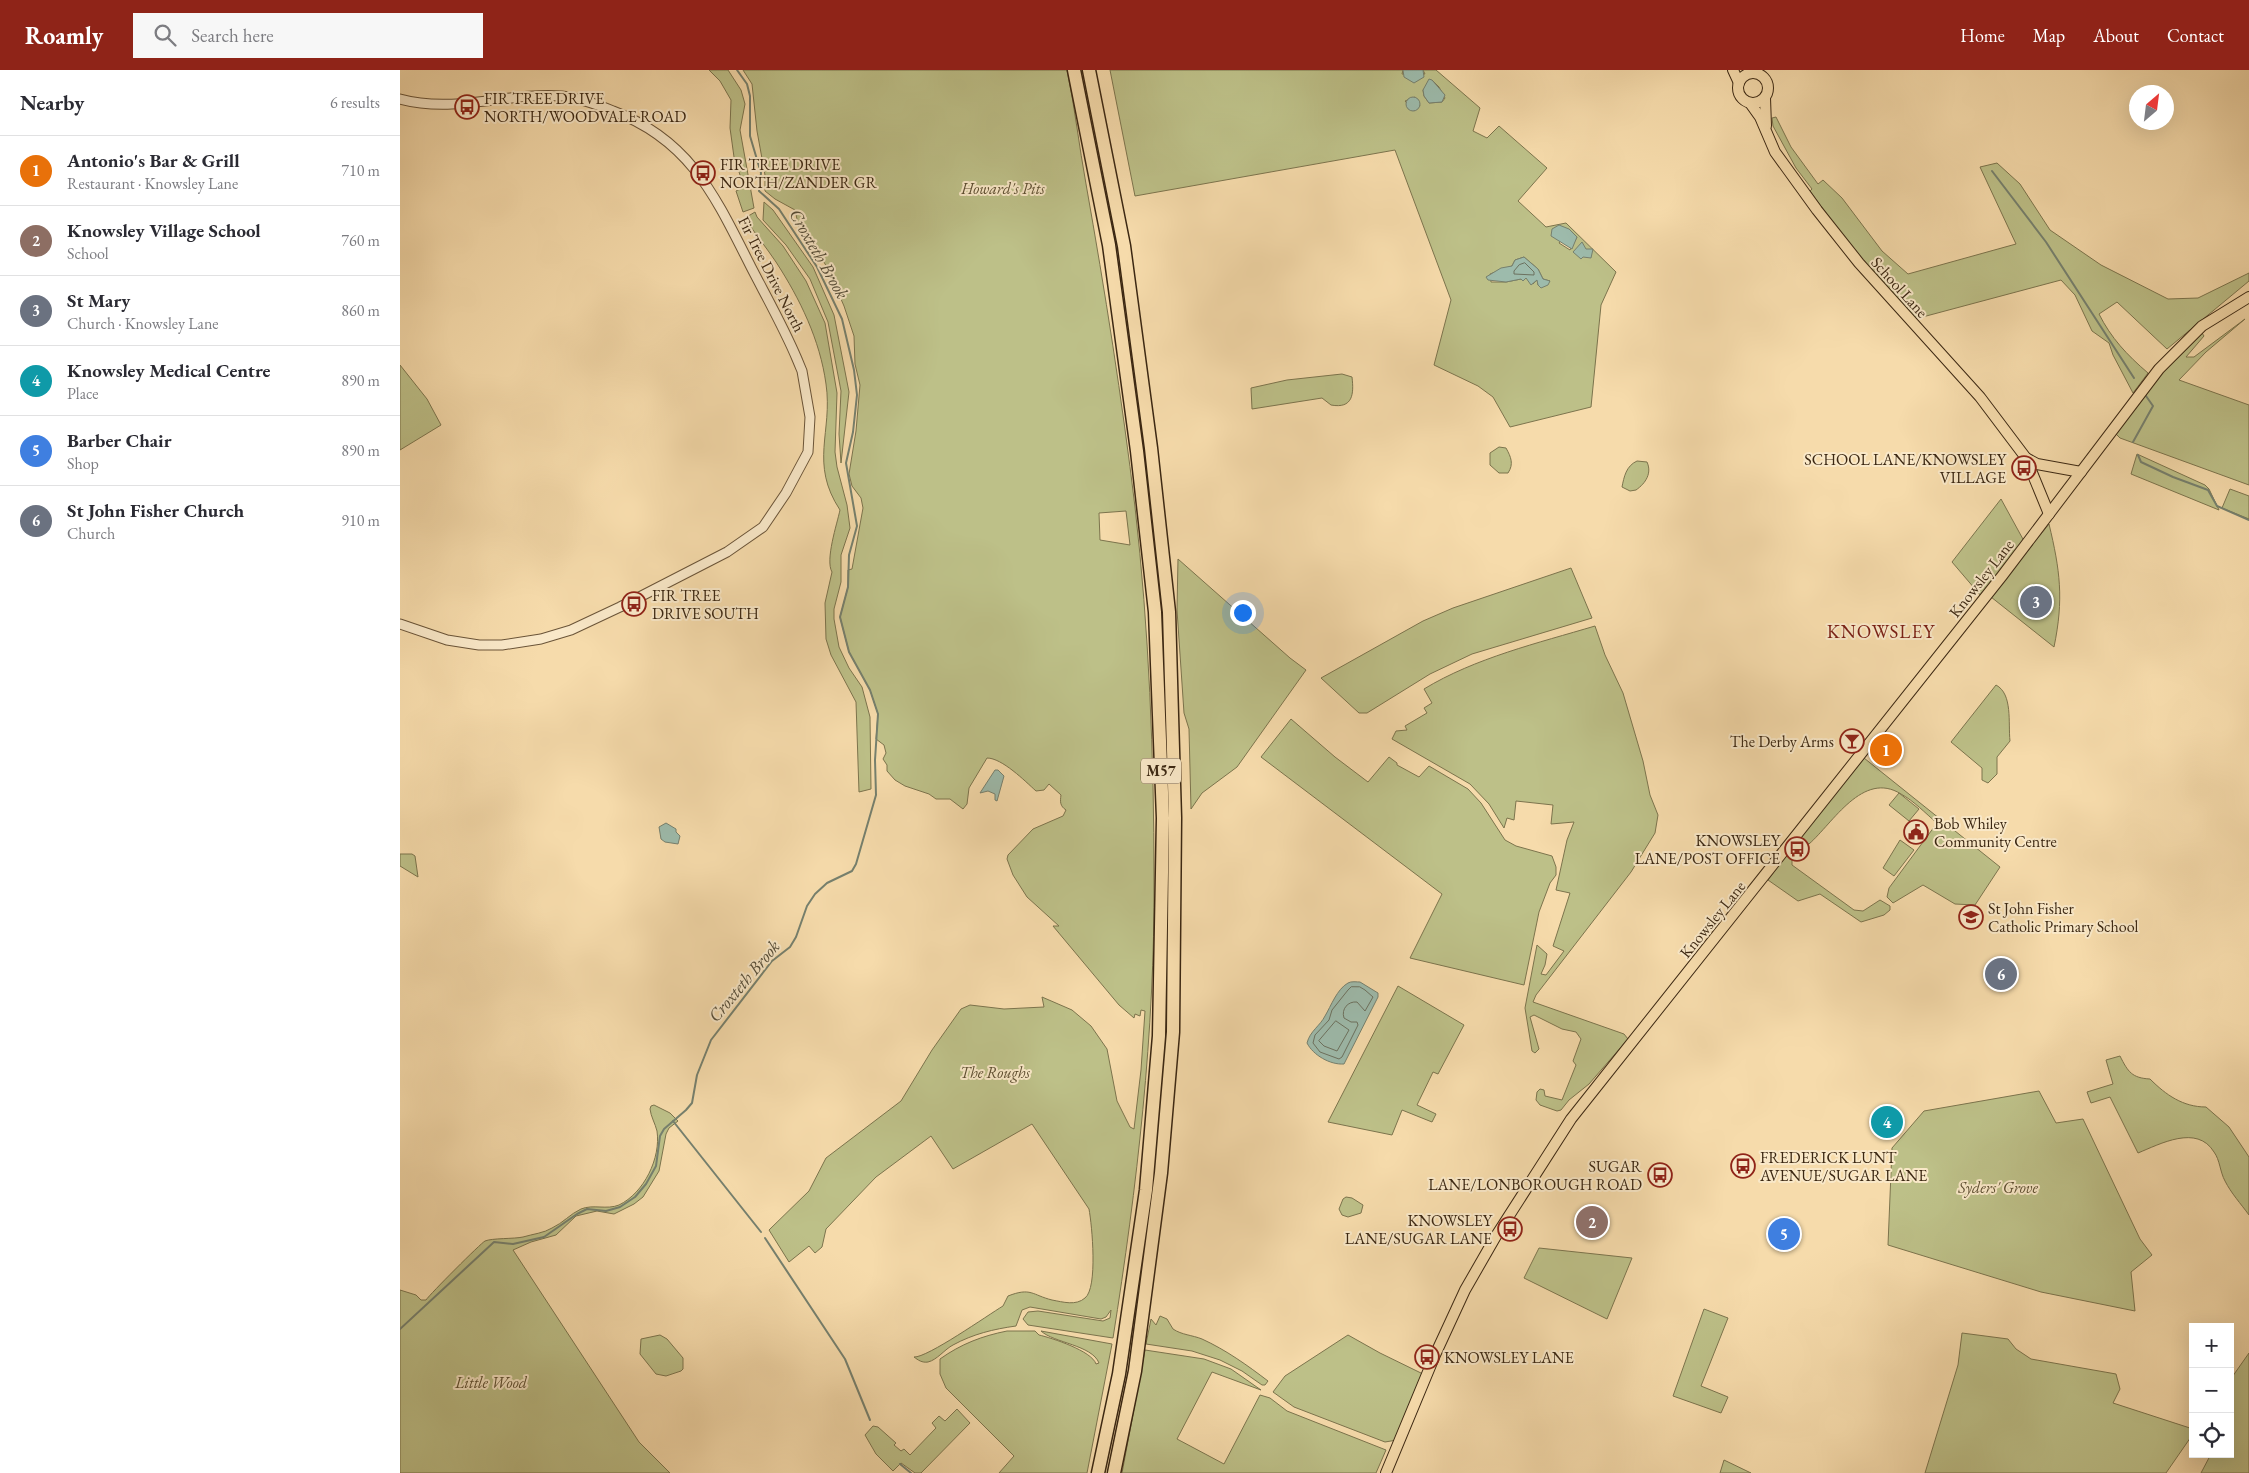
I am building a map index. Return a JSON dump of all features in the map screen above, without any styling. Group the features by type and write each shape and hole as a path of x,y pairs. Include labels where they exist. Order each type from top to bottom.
{"highway":[{"name":"M57","path":"1074,70 1109,245 1137,451 1155,612 1163,818 1159,1036 1146,1190 1119,1374 1098,1473"},
{"name":"M57","path":"1089,70 1124,246 1170,612 1175,818 1173,1032 1161,1172 1135,1371 1114,1473"}],"main road":[{"path":"1733,70 1739,83 1739,93 1742,98 1750,103 1761,101 1765,98 1769,89 1767,79 1759,73 1746,71 1739,83"},
{"name":"School Lane","path":"1765,98 1765,130"},
{"name":"School Lane","path":"1750,103 1784,165 1850,253 1980,397 2025,457 2049,514"},
{"name":"Knowsley Lane","path":"1386,1473 1435,1354 1465,1290 1496,1236 1571,1119 1730,922 2049,514 2159,369 2202,326 2249,297"},
{"path":"2025,457 2038,464 2081,472"}],"street":[{"name":"Fir Tree Drive North","path":"400,99 428,104 464,104 525,96 562,96 598,105 650,128 681,153 705,181 718,200 792,347 802,371 810,417 808,452 786,493 763,527 727,552 611,611 571,630 541,639 502,645 479,645 447,640 400,624"}],"green space":[{"path":"709,70 728,70 741,90 745,104 740,130 754,208 743,212 736,191 744,187 734,157 730,128 731,100 720,81"},
{"path":"743,70 1067,70 1119,386 1130,467 1144,600 1152,739 1154,936 1148,1052 1137,1167 1113,1338 1028,1325 1023,1319 1028,1312 1038,1311 1103,1321 1110,1318 1111,1310 1106,1317 1101,1319 1030,1307 1022,1310 1016,1326 992,1330 968,1338 950,1347 928,1362 922,1362 914,1357 944,1344 1003,1306 1008,1296 1016,1293 1027,1292 1052,1300 1074,1303 1085,1298 1089,1292 1092,1282 1093,1256 1089,1209 1032,1124 953,1169 931,1136 876,1177 826,1229 822,1247 815,1253 809,1246 789,1262 769,1230 809,1191 826,1158 901,1101 932,1050 961,1009 970,1005 1004,1009 1044,1007 1042,997 1072,1010 1091,1026 1107,1049 1117,1101 1130,1127 1134,1129 1145,1011 1141,1010 1140,1016 1135,1014 1134,1018 1119,1005 1053,926 1059,926 1027,897 1013,875 1007,859 1008,855 1033,829 1063,816 1066,810 1061,804 1061,795 1049,784 1044,790 1036,791 1006,766 987,758 969,788 967,804 963,809 950,799 936,799 929,794 905,786 895,780 887,771 887,765 883,759 886,753 884,745 876,739 878,714 870,690 849,652 840,617 848,587 848,570 852,569 863,508 861,498 852,486 849,474 856,431 860,385 855,364 854,336 844,306 827,267 818,253 800,233 795,210 765,191 765,175 757,131 752,84","holes":["1126,511 1130,545 1100,540 1099,513"]},
{"path":"1110,70 1403,70 1402,74 1425,74 1423,70 1436,70 1480,108 1473,131 1487,138 1499,126 1547,168 1518,201 1546,227 1566,223 1616,272 1601,305 1591,407 1510,427 1493,397 1478,386 1434,365 1451,300 1395,150 1135,196","holes":["1432,80 1439,87 1445,98 1442,102 1429,103 1424,96 1423,90","1415,97 1420,106 1414,111 1405,101","1569,229 1577,237 1570,250 1559,243","1524,257 1538,269 1543,279 1550,281 1538,285 1537,280 1533,284 1526,278 1506,282 1491,282 1490,274 1512,266 1515,260"]},
{"path":"1776,117 1791,147 1818,184 1823,180 1842,198 1882,251 1908,274 2016,244 1980,167 1997,163 2020,184 2050,230 2101,265 2168,299 2198,298 2249,273 2249,281 2167,349 2117,302 2099,314 2120,346 2148,373 2133,393 2113,355 2109,343 2092,331 2075,295 2061,280 1915,319 1846,241 1810,191 1812,189 1796,168 1773,126 1772,118"},
{"path":"764,202 773,210 813,267 834,315 849,392 841,463 839,434 841,391 828,322 810,279 786,245 763,220"},
{"path":"755,212 757,217 783,246 806,281 825,323 837,393 835,452 847,505 850,528 841,555 841,582 834,609 834,619 839,647 849,668 862,687 870,717 871,789 859,792 856,702 831,655 826,639 825,603 832,572 830,566 831,551 840,510 831,493 824,462 827,417 826,384 814,336 801,305 776,262 745,218"},
{"path":"2245,319 2206,352 2179,380 2249,405 2249,485 2120,438 2116,434 2163,370 2202,333 2204,336 2186,357 2194,357"},
{"path":"400,365 427,399 441,425 400,450"},
{"path":"1342,374 1352,377 1353,383 1350,399 1344,405 1331,405 1322,398 1252,409 1251,388 1287,380"},
{"path":"1499,447 1506,448 1510,457 1511,467 1508,473 1499,473 1490,465 1490,453"},
{"path":"2137,454 2205,485 2209,489 2219,510 2131,474"},
{"path":"1637,461 1647,462 1649,470 1645,481 1640,487 1630,491 1622,487 1626,472"},
{"path":"2230,489 2249,496 2249,519 2222,508"},
{"path":"2001,499 2024,541 1981,596 1952,562"},
{"path":"2049,524 2056,556 2060,599 2054,647 1991,597"},
{"path":"1178,559 1306,670 1237,767 1202,793 1191,809 1189,729 1184,713 1177,610"},
{"path":"1571,568 1592,618 1472,654 1430,674 1367,713 1359,713 1321,678 1423,621 1453,608"},
{"path":"1595,626 1605,655 1623,693 1643,761 1650,795 1658,815 1655,833 1631,872 1536,995 1533,1002 1624,1034 1628,1039 1589,1084 1569,1100 1561,1110 1557,1111 1540,1105 1536,1100 1537,1092 1540,1089 1544,1090 1545,1096 1562,1100 1576,1065 1573,1061 1581,1039 1576,1032 1562,1029 1534,1015 1530,1017 1539,1049 1535,1053 1532,1051 1525,1008 1537,945 1547,954 1541,974 1546,975 1564,951 1553,946 1570,893 1556,890 1567,840 1574,822 1551,824 1553,805 1516,801 1514,820 1507,818 1504,828 1489,804 1470,784 1392,739 1396,731 1407,730 1405,726 1427,713 1424,708 1432,703 1424,689 1464,668 1485,660"},
{"path":"1996,685 2005,695 2007,702 2010,741 1997,757 1997,774 1988,783 1982,780 1982,768 1951,742"},
{"path":"1291,719 1335,757 1368,782 1389,757 1397,765 1419,777 1429,766 1468,789 1481,803 1505,840 1516,846 1552,856 1556,867 1556,875 1550,883 1539,912 1524,985 1410,958 1442,894 1261,757"},
{"path":"1864,758 2000,867 1975,905 1955,904 1923,885 1893,903 1887,897 1889,888 1937,823 1906,797 1887,788 1874,789 1862,794 1850,802 1809,844 1801,840 1801,837"},
{"path":"1899,793 1919,809 1909,821 1889,805"},
{"path":"1900,840 1914,850 1894,876 1883,868"},
{"path":"1788,853 1792,859 1792,865 1854,910 1863,911 1880,900 1890,906 1890,910 1884,915 1861,922 1820,894 1798,901 1768,880"},
{"path":"400,854 412,854 415,856 418,877 400,866"},
{"path":"1398,986 1464,1025 1438,1074 1433,1072 1417,1105 1436,1114 1432,1122 1402,1110 1392,1135 1328,1122"},
{"path":"2120,1056 2128,1070 2135,1076 2150,1079 2175,1099 2190,1105 2206,1107 2229,1127 2249,1157 2249,1215 2227,1185 2216,1155 2207,1144 2198,1139 2178,1139 2167,1141 2138,1153 2110,1097 2091,1103 2087,1092 2113,1084 2106,1060"},
{"name":"Syders' Grove","path":"2039,1091 2056,1123 2083,1119 2140,1239 2152,1255 2131,1272 2135,1311 2041,1292 1888,1245 1892,1148 1924,1111"},
{"name":"Little Wood","path":"654,1105 670,1113 678,1121 669,1128 666,1134 659,1171 643,1197 614,1214 597,1211 576,1216 556,1235 531,1242 513,1250 639,1442 670,1473 400,1473 400,1290 416,1295 421,1300 426,1300 485,1241 519,1238 549,1230 581,1209 619,1205 628,1199 643,1183 653,1163 658,1141 650,1109"},
{"path":"1346,1197 1352,1198 1363,1205 1361,1213 1348,1217 1342,1215 1339,1209 1343,1199"},
{"path":"1539,1248 1632,1258 1607,1319 1524,1278"},
{"path":"1704,1309 1728,1318 1701,1386 1728,1397 1721,1413 1673,1396"},
{"path":"1160,1316 1167,1319 1173,1329 1202,1339 1219,1348 1268,1381 1265,1385 1262,1385 1242,1371 1220,1360 1192,1351 1146,1344 1151,1319 1156,1325"},
{"path":"1007,1331 1035,1331 1039,1335 1080,1350 1093,1359 1096,1364 1099,1363 1089,1352 1055,1339 1041,1331 1112,1344 1087,1473 999,1473 1014,1456 946,1388 940,1374 940,1359 972,1341"},
{"path":"1962,1333 2008,1339 2016,1349 2031,1359 2116,1374 2120,1389 2113,1403 2189,1428 2189,1440 2166,1473 1925,1473 1958,1365"},
{"path":"660,1335 667,1339 683,1358 683,1369 681,1371 666,1376 656,1374 640,1354 641,1339"},
{"path":"1348,1335 1423,1374 1397,1440 1385,1442 1294,1407 1273,1392 1285,1376"},
{"path":"1145,1350 1204,1359 1231,1369 1261,1390 1212,1372 1177,1439 1224,1464 1260,1395 1270,1398 1287,1411 1386,1450 1376,1473 1122,1473"},
{"path":"2249,1353 2249,1473 2201,1473 2209,1458 2234,1458 2234,1374"},
{"path":"957,1409 970,1423 921,1473 915,1473 901,1463 893,1471 876,1454 865,1435 873,1426 878,1427 896,1443 894,1445 901,1451 904,1449 910,1455 936,1428 932,1423 939,1416 945,1421"},
{"path":"1724,1460 1751,1473 1720,1473"}],"water":[{"path":"1403,70 1423,70 1424,77 1414,83 1404,77"},
{"path":"1429,79 1445,95 1442,102 1429,103 1424,96 1423,90"},
{"path":"1413,97 1418,99 1420,104 1418,109 1413,111 1408,109 1406,104 1408,99"},
{"path":"1559,225 1569,229 1577,237 1572,249 1551,236 1552,229"},
{"path":"1582,242 1586,249 1593,249 1591,258 1583,257 1581,259 1573,252"},
{"path":"1524,257 1538,269 1543,279 1550,281 1548,285 1541,288 1537,280 1531,285 1526,278 1523,281 1521,279 1506,282 1488,280 1486,277 1501,268 1512,266 1515,260"},
{"path":"995,770 998,770 1004,776 997,801 995,800 995,794 988,791 980,793"},
{"path":"666,823 676,829 680,836 678,844 665,842 661,839 659,827"},
{"path":"1349,982 1360,982 1378,993 1378,997 1344,1064 1333,1063 1313,1051 1307,1043 1308,1039 1323,1020 1341,989"}],"waterway":[{"name":"Croxteth Brook","path":"400,1329 494,1242 513,1244 544,1237 587,1209 606,1211 620,1207 635,1197 646,1184 656,1166 660,1136 664,1129 692,1103 697,1075 711,1040 772,961 790,947 796,937 807,906 815,894 827,883 852,871 856,864 876,795 875,760 878,714 870,690 849,652 840,617 848,587 849,555 857,526 846,463 853,432 857,395 854,370 842,319 817,267 779,209 759,191 761,173 750,136 750,96 747,84 737,70"},
{"path":"1992,171 2046,242 2134,378"},
{"path":"2133,442 2153,406 2146,396"},
{"path":"2138,455 2141,462 2173,477 2208,490 2217,506 2249,520"},
{"path":"673,1121 761,1232"},
{"path":"765,1238 845,1359 870,1420"},
{"path":"900,1464 911,1473"}],"place":[{"name":"FIR TREE DRIVE NORTH/WOODVALE ROAD","path":"467,107"},
{"name":"FIR TREE DRIVE NORTH/ZANDER GR","path":"703,173"},
{"name":"SCHOOL LANE/KNOWSLEY VILLAGE","path":"2024,468"},
{"name":"St Mary","path":"2036,602"},
{"name":"FIR TREE DRIVE SOUTH","path":"634,604"},
{"name":"The Derby Arms","path":"1852,741"},
{"name":"Antonio's Bar & Grill","path":"1886,750"},
{"name":"Bob Whiley Community Centre","path":"1916,832"},
{"name":"KNOWSLEY LANE/POST OFFICE","path":"1797,849"},
{"name":"St John Fisher Catholic Primary School","path":"1971,917"},
{"name":"St John Fisher Church","path":"2001,974"},
{"name":"Knowsley Medical Centre","path":"1887,1122"},
{"name":"FREDERICK LUNT AVENUE/SUGAR LANE","path":"1743,1166"},
{"name":"SUGAR LANE/LONBOROUGH ROAD","path":"1660,1175"},
{"name":"Knowsley Village School","path":"1592,1222"},
{"name":"KNOWSLEY LANE/SUGAR LANE","path":"1510,1229"},
{"name":"Barber Chair","path":"1784,1234"},
{"name":"KNOWSLEY LANE","path":"1427,1357"}],"district":[{"name":"KNOWSLEY","path":"1881,631"}],"park label":[{"name":"Howard's Pits","path":"1003,188"},
{"name":"The Roughs","path":"995,1072"}]}
